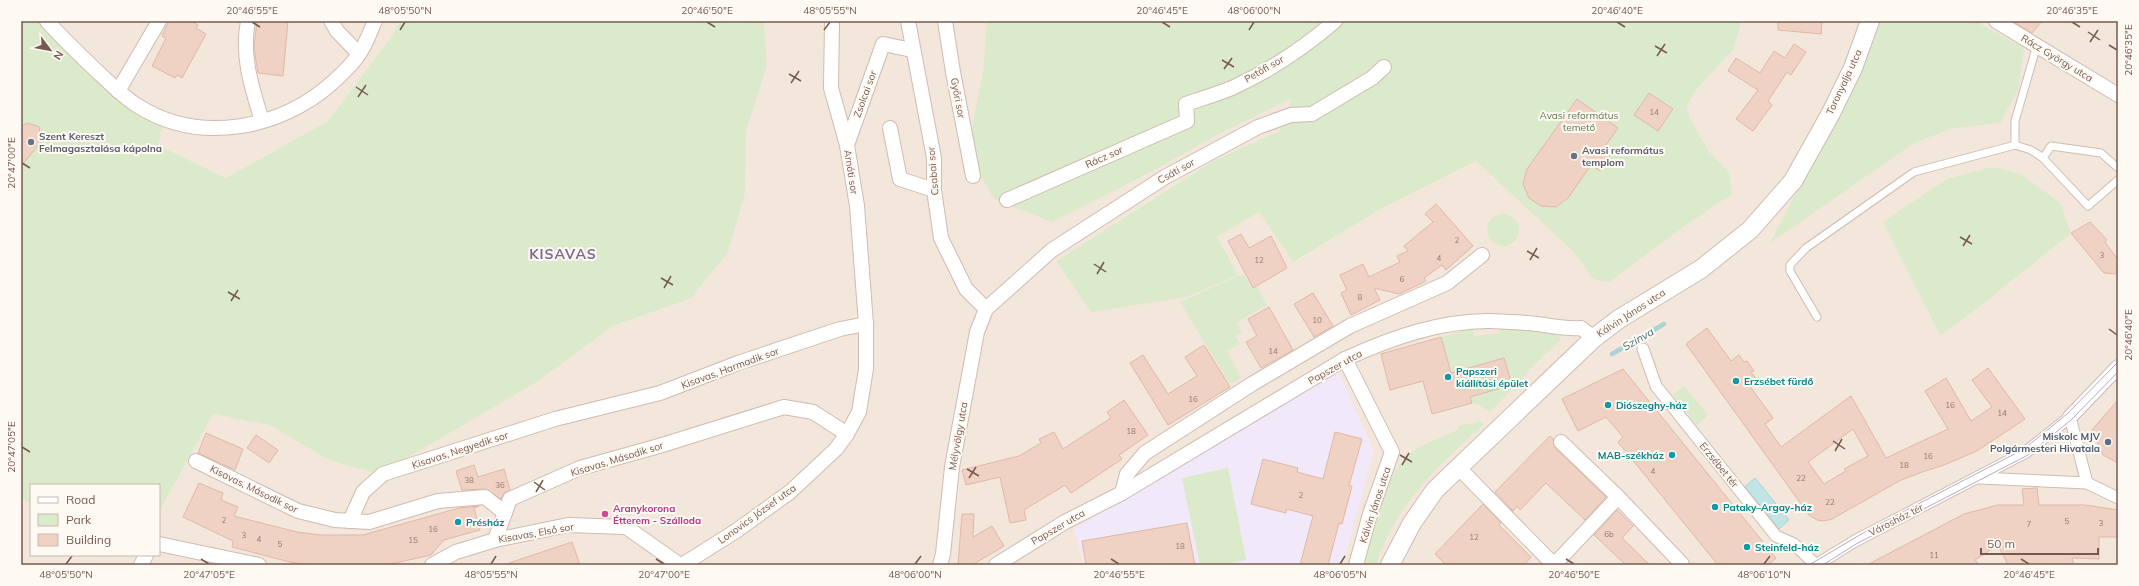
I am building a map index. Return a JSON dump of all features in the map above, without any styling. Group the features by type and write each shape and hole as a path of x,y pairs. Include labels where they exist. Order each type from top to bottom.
{"street":[{"path":"47,21 65,41 118,91 138,106 172,122 208,128 246,127 282,115 316,97 345,71 359,54 375,21"},
{"path":"118,91 159,21"},
{"path":"248,21 246,32 248,75 262,121"},
{"path":"331,21 337,32 359,54"},
{"name":"Arnóti sor","path":"832,21 830,88 847,145 857,206 866,324"},
{"name":"Csabai sor","path":"908,21 912,50 934,158 934,190 941,238 966,289 986,310"},
{"name":"Győri sor","path":"945,21 973,176"},
{"name":"Petőfi sor","path":"1186,104 1232,88 1258,74 1314,38 1335,21"},
{"name":"Toronyalja utca","path":"1826,120 1853,68 1870,21"},
{"name":"Rácz György utca","path":"1996,21 2118,95"},
{"name":"Zsolcai sor","path":"847,145 883,44 912,50"},
{"name":"Csáti sor","path":"986,310 1052,250 1165,177 1258,127 1291,115 1312,114 1372,78 1384,67"},
{"name":"Rácz sor","path":"1006,200 1187,121 1186,104"},
{"name":"Kálvin János utca","path":"1390,565 1412,523 1435,490 1594,338 1619,319 1701,269 1750,230 1793,181 1826,120"},
{"path":"890,128 900,180 934,190"},
{"path":"1122,493 1127,474 1145,453 1252,384 1350,326 1447,283 1482,255"},
{"name":"Mélyvölgy utca","path":"940,565 943,554 954,460 977,332 986,310"},
{"name":"Papszer utca","path":"996,565 1065,522 1122,493 1345,359 1370,348 1423,330 1460,321 1543,325 1564,329 1580,328 1594,338"},
{"name":"Kisavas, Harmadik sor","path":"593,410 660,393 738,363 840,329 866,324"},
{"name":"Lonovics József utca","path":"681,565 736,530 790,492 836,449 847,434 859,412 866,369 866,324"},
{"name":"Erzsébet tér","path":"1643,349 1656,386 1776,536 1794,544 1816,565"},
{"name":"Kálvin János utca","path":"1345,359 1392,452 1370,514 1356,565"},
{"path":"2087,483 2070,417 2118,367"},
{"name":"Kisavas, Második sor","path":"196,461 298,511 335,520 369,522 438,501 485,496 505,513 510,499 580,468 659,446 784,407 813,412 847,434"},
{"name":"Kisavas, Negyedik sor","path":"350,521 363,492 383,474 555,419 593,410"},
{"name":"Városház tér","path":"1816,565 1855,541 1979,478 2026,452 2070,417"},
{"path":"1561,442 1618,497 1682,564"},
{"path":"1459,468 1554,565 1618,497"},
{"name":"Városház tér","path":"1979,478 2087,483 2118,498"},
{"path":"495,540 505,513"},
{"name":"Kisavas, Első sor","path":"432,565 456,552 495,540 568,526 626,527 681,565"},
{"path":"160,544 260,565"},
{"path":"141,565 146,556"}],"lane":[{"path":"2015,145 2015,121 2037,45"},
{"path":"1817,317 1790,271 1790,265 1806,248 1914,172 2015,145 2031,150 2043,158 2088,206 2118,180"},
{"path":"2043,158 2051,146 2101,153 2118,168"}],"shaded area":[{"path":"21,21 400,21 391,37 328,121 226,178 158,145"},
{"path":"764,21 1004,21 1293,98 1279,131 1213,161 1056,261 1091,312 1238,275 1217,237 1259,212 1295,262 1379,210 1476,161 1573,250 1593,279 1682,228 1732,194 1730,174 1709,151 1690,119 1687,106 1696,90 1733,50 1742,21 2118,21 2118,565 21,565 21,499 30,503 30,556 160,556 160,510 213,414 269,425 329,460 535,383 615,325 690,299 745,193 746,132 767,66"},
{"path":"1339,372 1374,451 1343,565 1084,565 1074,529"}],"green space":[{"path":"21,21 49,21 65,41 165,119 158,145 226,178 328,121 391,37 400,21 764,21 767,66 746,132 745,193 728,252 690,299 615,325 535,383 379,474 329,460 269,425 213,414 160,510 160,484 30,484 30,503 21,499"},
{"name":"Avasi református temető","path":"987,21 1742,21 1733,50 1696,90 1687,106 1690,119 1709,151 1730,174 1732,194 1682,228 1609,282 1593,279 1573,251 1476,161 1379,210 1294,262 1259,212 1217,237 1238,275 1186,297 1091,312 1056,261 1213,161 1279,131 1292,98 1215,136 1147,174 1052,222 994,199 967,153 983,72"},
{"path":"1880,21 1975,21 2024,48 2018,89 2001,122 1950,129 1914,143 1770,243 1863,63"},
{"path":"1992,167 2021,174 2060,203 2071,233 1970,314 1940,335 1883,222 1947,179"},
{"path":"1500,214 1506,214 1515,218 1519,230 1515,242 1506,246 1500,246 1491,242 1487,233 1487,227 1491,218"},
{"path":"1243,274 1252,289 1257,287 1267,305 1237,322 1242,332 1235,336 1240,344 1227,351 1241,378 1230,384 1180,302"},
{"path":"1473,328 1474,336 1499,333 1501,328 1558,333 1561,340 1543,356 1490,412 1479,405 1472,403 1470,397 1512,385 1504,358 1451,373 1441,337"},
{"path":"1684,386 1708,415 1697,425 1673,395"},
{"path":"1481,421 1484,424 1450,455 1420,487 1407,504 1395,522 1376,565 1361,565 1383,493 1398,467 1413,451 1425,444 1457,430 1459,426"},
{"path":"1228,468 1246,560 1220,565 1200,565 1182,478"}],"water":[{"path":"1755,478 1789,520 1779,529 1745,487"}],"building":[{"path":"169,21 191,21 198,25 196,28 206,34 182,78 177,75 175,78 152,66 166,38 162,36"},
{"path":"257,21 288,21 283,76 258,73 254,48"},
{"path":"1778,21 1822,21 1821,34 1778,30"},
{"path":"2012,21 2042,21 2032,33"},
{"path":"1794,44 1806,52 1791,75 1787,72 1768,101 1772,105 1753,131 1736,119 1758,90 1728,71 1736,58 1760,73 1774,51 1785,58"},
{"path":"1649,93 1673,109 1658,131 1634,115"},
{"name":"Avasi református templom","path":"1577,99 1618,128 1606,145 1614,150 1600,171 1591,165 1568,198 1556,207 1541,206 1529,198 1523,184 1527,169"},
{"name":"Szent Kereszt Felmagasztalása kápolna","path":"28,123 39,127 42,141 21,166 21,126"},
{"path":"1436,204 1473,246 1446,270 1442,265 1424,278 1426,281 1399,294 1374,288 1380,300 1351,315 1341,293 1347,290 1340,275 1363,264 1369,277 1400,262 1397,256 1408,251 1404,246 1433,222 1425,214"},
{"path":"2090,222 2107,240 2105,242 2118,260 2118,274 2104,273 2071,233"},
{"path":"1241,234 1249,248 1271,236 1287,268 1253,288 1228,241"},
{"path":"1313,293 1333,326 1314,337 1294,304"},
{"path":"1269,307 1293,350 1261,368 1246,342 1257,336 1248,319"},
{"path":"1707,328 1731,361 1739,355 1744,362 1747,361 1754,371 1751,372 1757,380 1749,385 1773,418 1765,424 1781,447 1851,396 1886,458 1948,429 1925,391 1946,378 1971,421 1992,407 1972,380 1988,368 2025,419 1977,451 1944,465 1899,481 1832,519 1824,521 1817,520 1809,515 1686,344","holes":["1853,429 1868,456 1844,469 1846,471 1824,484 1808,462"]},
{"name":"Papszeri kiállítási épület","path":"1441,337 1451,373 1504,358 1512,385 1470,397 1472,403 1432,414 1423,381 1390,390 1381,354"},
{"path":"1204,345 1230,387 1168,425 1130,363 1143,355 1168,394 1197,376 1185,357"},
{"path":"1623,369 1776,558 1768,565 1718,565 1618,442 1623,437 1606,417 1578,431 1562,399"},
{"path":"1124,400 1148,435 1119,455 1122,459 1071,493 1065,485 1024,510 1026,520 1010,523 1000,477 966,485 962,470 1019,456 1041,443 1039,439 1054,432 1063,449 1111,418 1107,412"},
{"name":"Miskolc MJV Polgármesteri Hivatala","path":"2118,400 2118,463 2103,455 2092,430"},
{"path":"1335,432 1362,439 1349,486 1352,486 1342,524 1339,523 1328,565 1300,565 1313,516 1287,509 1286,513 1251,504 1263,459 1298,468 1297,472 1323,479"},
{"path":"206,433 243,449 235,470 198,453"},
{"path":"256,435 278,450 269,463 247,448"},
{"path":"1550,436 1553,439 1555,448 1606,497 1585,520 1546,483 1520,510 1517,506 1513,511 1495,492"},
{"path":"474,465 478,477 504,469 510,490 504,493 501,499 485,489 462,490 456,471"},
{"path":"199,483 223,493 221,500 238,507 234,516 297,532 321,535 363,535 459,508 479,506 474,508 480,530 444,540 431,555 386,565 310,565 290,562 232,547 233,541 183,517"},
{"path":"2037,488 2039,505 2085,505 2118,510 2118,537 2099,537 2099,559 2072,558 2074,565 2008,565 1998,545 1975,560 1979,565 1867,565 1964,514 1998,505 2024,505 2022,489"},
{"path":"1483,504 1501,523 1499,525 1531,557 1524,565 1446,565 1435,554"},
{"path":"1617,510 1633,526 1622,538 1650,565 1626,565 1594,535"},
{"path":"962,514 974,514 973,537 992,526 1004,546 972,565 958,565"},
{"path":"1187,523 1195,565 1086,565 1082,541"},
{"path":"572,542 580,565 509,565 509,563"}],"waterway":[{"name":"Szinva","path":"1612,354 1664,324"}],"tram line":[{"path":"1809,565 1870,529 2024,449 2067,414 2118,362"},
{"path":"1823,565 1856,544 2028,455 2071,420 2118,372"}],"place":[{"name":"Szent Kereszt Felmagasztalása kápolna","path":"31,142"},
{"name":"Avasi református templom","path":"1574,156"},
{"name":"Papszeri kiállítási épület","path":"1448,377"},
{"name":"Erzsébet fürdő","path":"1736,381"},
{"name":"Diószeghy-ház","path":"1608,405"},
{"name":"Miskolc MJV Polgármesteri Hivatala","path":"2108,442"},
{"name":"MAB-székház","path":"1672,455"},
{"name":"Pataky–Argay-ház","path":"1715,507"},
{"name":"Aranykorona Étterem - Szálloda","path":"605,514"},
{"name":"Présház","path":"458,522"},
{"name":"Steinfeld-ház","path":"1747,547"}],"district":[{"name":"KISAVAS","path":"563,254"}]}
